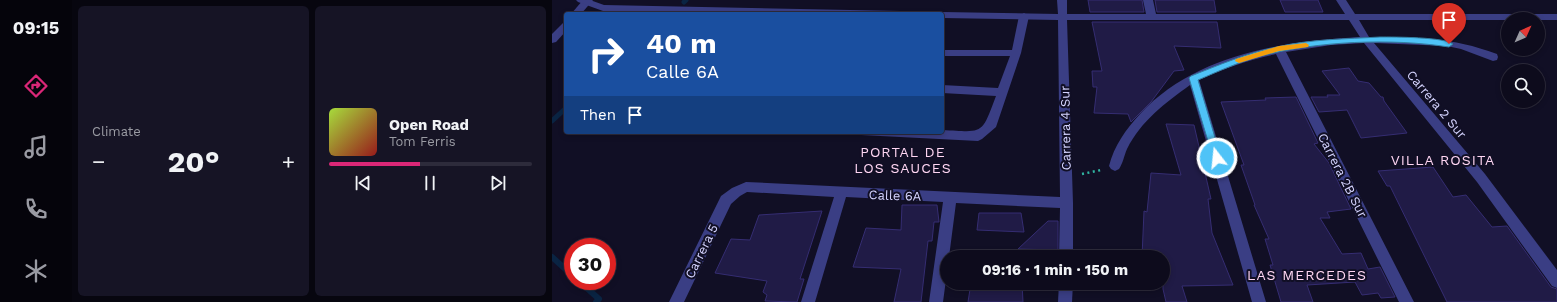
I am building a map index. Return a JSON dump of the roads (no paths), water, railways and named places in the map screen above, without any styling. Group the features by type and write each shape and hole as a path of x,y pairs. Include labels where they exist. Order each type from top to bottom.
{"street":[{"name":"Carrera 4 Sur","path":"1062,0 1067,203 1066,250"},
{"path":"1148,0 1152,17"},
{"name":"Carrera 2 Sur","path":"1341,0 1366,40 1481,178 1557,281"},
{"path":"577,12 585,1 603,8 802,12"},
{"path":"944,15 1062,17 1557,17"},
{"path":"922,134 978,136 990,127 1016,53 1024,16"},
{"path":"552,40 564,27"},
{"path":"1115,166 1121,148 1144,114 1164,97 1194,78 1225,65 1258,54 1279,49 1366,40 1426,41 1461,46 1493,57"},
{"name":"Carrera 2B Sur","path":"1279,49 1406,302"},
{"path":"944,53 1016,53"},
{"path":"1194,78 1259,302"},
{"path":"944,89 1003,92"},
{"name":"Calle 6A","path":"726,200 736,192 746,187 841,193 1067,203"},
{"path":"808,302 841,193"},
{"path":"936,302 950,197"},
{"name":"Carrera 5","path":"676,302 726,200"},
{"path":"1065,302 1066,290"}],"waterway":[{"path":"552,121 564,110"},
{"path":"552,257 564,268"},
{"path":"589,290 599,299 596,302"}],"district":[{"name":"PORTAL DE LOS SAUCES","path":"903,160"},
{"name":"VILLA ROSITA","path":"1443,160"},
{"name":"LAS MERCEDES","path":"1307,275"}]}
